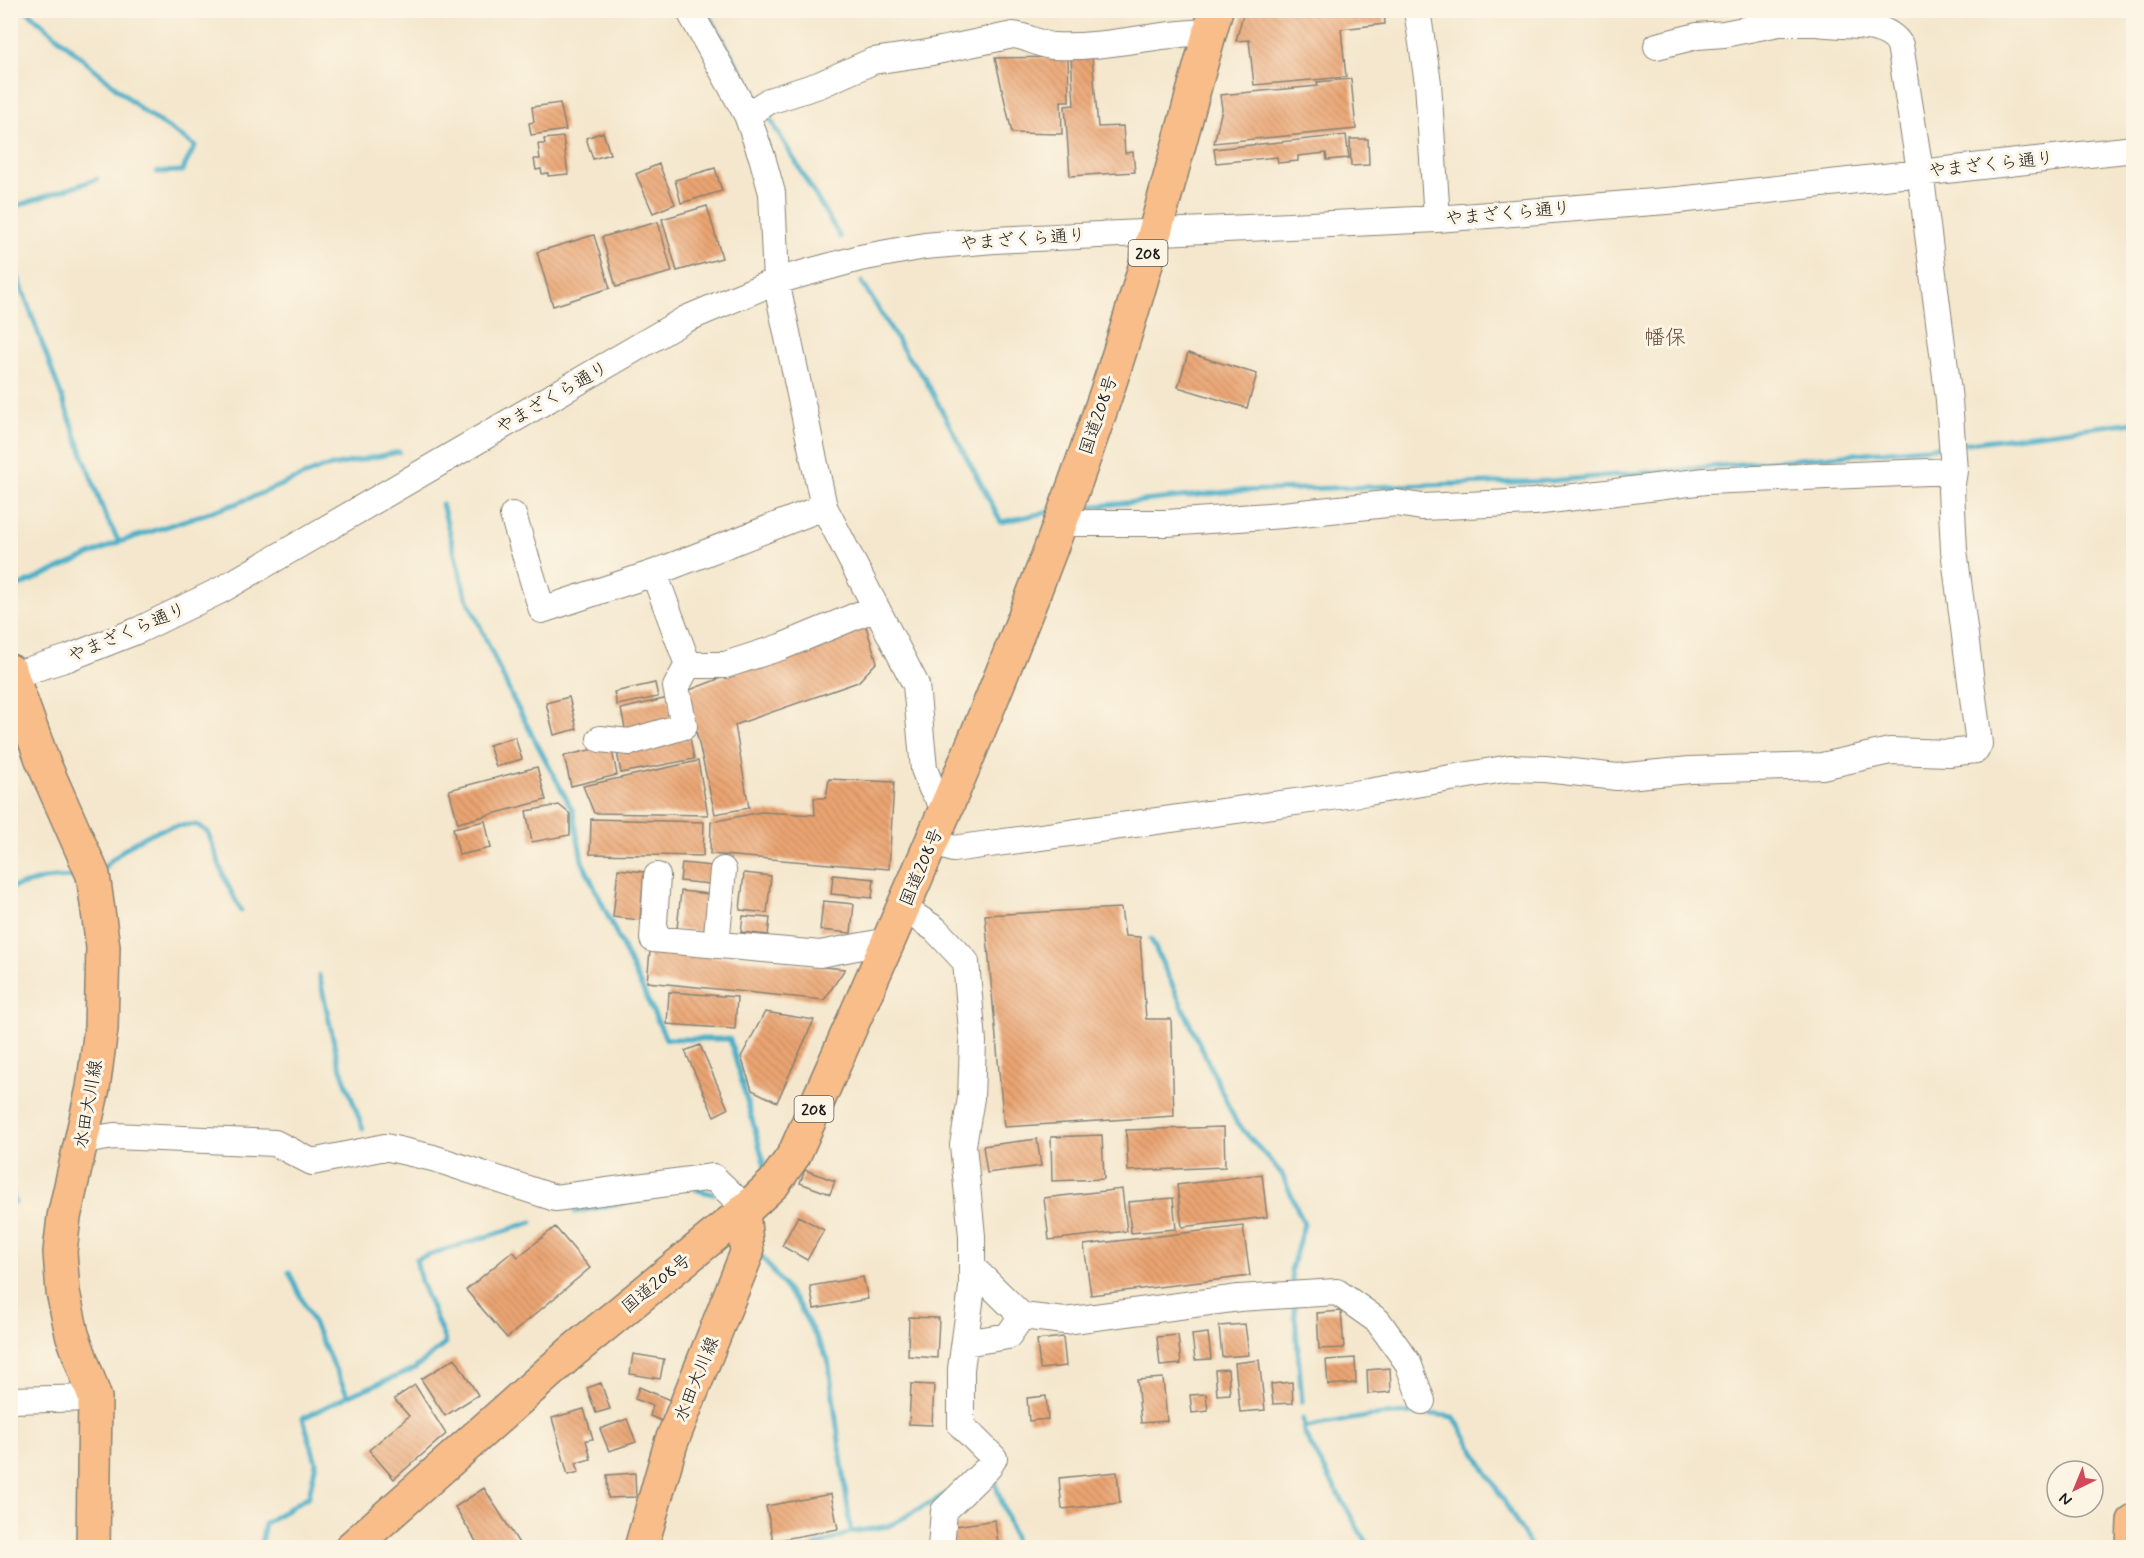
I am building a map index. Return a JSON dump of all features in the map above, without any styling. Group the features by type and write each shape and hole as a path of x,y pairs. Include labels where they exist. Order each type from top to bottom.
{"main road":[{"name":"国道208号","path":"351,1548 564,1359 743,1212 774,1183 794,1155 985,716 1064,511 1126,329 1213,21"},
{"name":"水田大川線","path":"11,674 44,762 93,875 99,904 104,976 101,1029 82,1142 64,1217 60,1252 63,1292 72,1334 95,1398 93,1548"},
{"name":"水田大川線","path":"642,1548 671,1443 747,1253 743,1212"},
{"path":"2133,1521 2133,1548"}],"street":[{"path":"689,10 747,115 771,193 776,281 824,507 916,685 924,769 932,789 946,809"},
{"path":"1417,10 1428,83 1437,219"},
{"path":"932,842 953,849 1368,792 1510,768 1545,769 1617,777 1690,770 1822,766 1890,751 1949,753 1976,750 1979,744 1954,550 1951,490 1954,471 1951,427 1920,171 1900,45 1894,35 1883,30 1814,17 1724,34 1697,36 1657,46"},
{"path":"747,115 769,100 819,85 873,61 927,53 1013,35 1023,36 1044,45 1080,46 1182,32 1213,21"},
{"name":"やまざくら通り","path":"11,674 68,658 140,630 221,590 686,320 776,281 860,258 925,246 1154,231 1437,219 1679,200 1920,171 2133,149"},
{"path":"1064,511 1201,520 1283,515 1396,503 1422,507 1534,502 1706,481 1954,471"},
{"path":"513,515 542,610 654,573 824,507"},
{"path":"600,739 630,742 684,726 676,687 688,665 654,573"},
{"path":"688,665 725,665 781,647 875,608"},
{"path":"716,945 723,870"},
{"path":"657,876 653,939 820,954 888,942"},
{"path":"903,908 935,929 966,962 973,1042 971,1098 963,1145 972,1288 961,1369 962,1425 993,1458 988,1468 944,1511 941,1548"},
{"path":"82,1142 114,1136 275,1143 312,1162 385,1147 434,1158 555,1198 713,1177 733,1196 743,1212"},
{"path":"972,1267 1023,1316 1065,1321 1239,1298 1337,1292 1378,1321 1408,1363 1422,1401"},
{"path":"965,1343 1008,1336 1023,1316"},
{"path":"10,1400 95,1398"}],"building":[{"path":"1244,10 1384,10 1385,24 1341,29 1346,77 1254,85 1249,40 1236,41"},
{"path":"1092,55 1098,127 1123,126 1125,153 1133,152 1135,172 1070,176 1065,106 1074,105 1071,57"},
{"path":"1068,57 1069,101 1061,101 1062,134 1012,133 995,58"},
{"path":"1351,79 1356,129 1214,143 1222,109 1220,95 1318,86 1317,82"},
{"path":"560,103 566,130 531,135 529,123 534,122 532,107"},
{"path":"603,132 610,154 593,159 586,138"},
{"path":"1346,135 1349,158 1327,160 1326,153 1298,156 1298,161 1278,163 1277,157 1216,163 1214,149"},
{"path":"563,137 568,174 548,176 548,173 542,174 541,169 536,170 534,159 540,159 538,144 545,144 544,139"},
{"path":"1350,139 1368,139 1369,165 1351,166"},
{"path":"659,164 675,204 653,213 636,174"},
{"path":"715,168 722,191 681,203 675,180"},
{"path":"707,206 722,258 677,271 662,219"},
{"path":"658,222 672,272 616,287 602,237"},
{"path":"594,235 610,288 553,306 537,252"},
{"path":"1188,353 1257,374 1247,408 1178,387"},
{"path":"865,623 877,662 858,682 735,725 749,808 715,814 687,691"},
{"path":"655,683 658,697 617,705 614,692"},
{"path":"569,697 577,729 554,735 546,703"},
{"path":"668,698 673,723 626,733 621,709"},
{"path":"515,737 522,759 496,767 489,745"},
{"path":"690,738 694,759 621,773 617,752"},
{"path":"611,745 617,775 571,786 564,756"},
{"path":"698,761 708,815 594,813 583,786"},
{"path":"537,767 546,800 458,823 449,790"},
{"path":"829,779 894,782 889,869 710,854 711,822 761,812 815,815 814,798 826,798"},
{"path":"559,805 570,814 570,835 532,842 526,811"},
{"path":"591,819 704,822 703,856 590,854"},
{"path":"485,821 491,848 459,855 453,828"},
{"path":"682,863 712,866 710,884 680,881"},
{"path":"618,869 644,872 640,920 613,917"},
{"path":"744,873 771,876 767,913 740,910"},
{"path":"833,875 874,879 872,898 831,894"},
{"path":"681,891 709,894 706,932 677,929"},
{"path":"823,901 854,904 851,933 820,930"},
{"path":"1121,908 1125,936 1140,937 1146,1019 1171,1019 1174,1116 1004,1127 985,915"},
{"path":"743,916 770,918 768,935 741,932"},
{"path":"650,951 845,969 824,1000 647,982"},
{"path":"669,992 737,997 735,1029 667,1024"},
{"path":"765,1012 814,1020 777,1102 752,1090 741,1057"},
{"path":"700,1045 728,1109 714,1116 685,1051"},
{"path":"1224,1127 1225,1167 1128,1171 1126,1130"},
{"path":"1102,1135 1104,1179 1052,1181 1051,1137"},
{"path":"1037,1139 1041,1166 987,1173 983,1146"},
{"path":"805,1170 835,1181 830,1194 800,1183"},
{"path":"1262,1174 1267,1217 1182,1227 1177,1185"},
{"path":"1122,1189 1127,1231 1049,1240 1044,1198"},
{"path":"1173,1198 1176,1229 1131,1233 1128,1202"},
{"path":"798,1216 824,1230 807,1260 782,1246"},
{"path":"1243,1226 1250,1276 1091,1295 1084,1245"},
{"path":"555,1227 590,1268 507,1338 466,1290 513,1251 518,1257"},
{"path":"863,1277 868,1299 814,1309 810,1286"},
{"path":"1341,1311 1344,1348 1319,1349 1317,1313"},
{"path":"909,1317 939,1318 937,1358 908,1356"},
{"path":"1245,1324 1249,1355 1222,1357 1219,1326"},
{"path":"1208,1333 1211,1359 1195,1360 1192,1335"},
{"path":"1178,1335 1181,1364 1160,1366 1157,1337"},
{"path":"1063,1337 1066,1366 1040,1369 1037,1340"},
{"path":"633,1354 664,1359 660,1379 630,1374"},
{"path":"455,1358 478,1395 445,1416 421,1379"},
{"path":"1355,1358 1356,1383 1328,1385 1326,1360"},
{"path":"1259,1360 1265,1410 1240,1412 1235,1363"},
{"path":"1390,1368 1391,1392 1368,1394 1367,1370"},
{"path":"1228,1369 1230,1394 1217,1395 1215,1370"},
{"path":"1163,1378 1167,1421 1141,1423 1137,1380"},
{"path":"1292,1382 1293,1403 1273,1404 1271,1384"},
{"path":"601,1383 610,1409 596,1413 587,1388"},
{"path":"911,1384 934,1385 932,1425 909,1424"},
{"path":"415,1385 446,1434 394,1479 369,1450 409,1416 394,1399"},
{"path":"639,1387 670,1400 662,1421 650,1416 653,1406 635,1399"},
{"path":"1206,1394 1208,1411 1192,1413 1190,1395"},
{"path":"1046,1396 1048,1419 1029,1421 1027,1398"},
{"path":"584,1409 593,1439 586,1440 591,1459 576,1463 579,1472 568,1475 552,1418"},
{"path":"627,1419 636,1442 609,1451 600,1429"},
{"path":"1117,1472 1120,1503 1062,1509 1059,1478"},
{"path":"635,1473 636,1497 608,1498 607,1475"},
{"path":"484,1488 522,1548 480,1548 455,1507"},
{"path":"831,1494 838,1529 773,1541 766,1506"},
{"path":"995,1520 998,1544 951,1548 949,1527"}],"waterway":[{"path":"26,10 143,111 195,146 182,171 157,172"},
{"path":"705,10 758,100"},
{"path":"766,112 840,237"},
{"path":"10,208 97,179"},
{"path":"10,251 105,515 119,542"},
{"path":"862,282 907,356 924,377 1001,522 1053,511"},
{"path":"1960,444 2134,422"},
{"path":"1078,508 1236,491 1549,481 1945,446"},
{"path":"10,590 119,542 238,503 322,468 399,452"},
{"path":"442,504 465,593 513,699 573,811 582,861 666,1039 730,1039 766,1170"},
{"path":"102,870 133,843 157,831 183,825 197,825 208,832 224,877 241,911"},
{"path":"10,888 44,879 82,876"},
{"path":"1151,939 1236,1122 1282,1174 1304,1224 1291,1270 1293,1287"},
{"path":"319,975 338,1061 363,1129"},
{"path":"10,1186 15,1203 10,1203"},
{"path":"697,1190 713,1194"},
{"path":"575,1212 650,1198"},
{"path":"260,1548 265,1523 309,1496 316,1462 303,1418 348,1396 414,1369 446,1343 421,1282 416,1259 532,1222"},
{"path":"760,1254 799,1306 828,1359 851,1532"},
{"path":"289,1272 348,1396"},
{"path":"1294,1303 1302,1402"},
{"path":"1304,1428 1397,1414 1435,1414 1454,1417 1532,1548"},
{"path":"1303,1418 1304,1433 1369,1548"},
{"path":"992,1475 1014,1537 1015,1548"},
{"path":"812,1548 851,1532 889,1526 946,1494"}],"district":[{"name":"幡保","path":"1665,337"}]}
